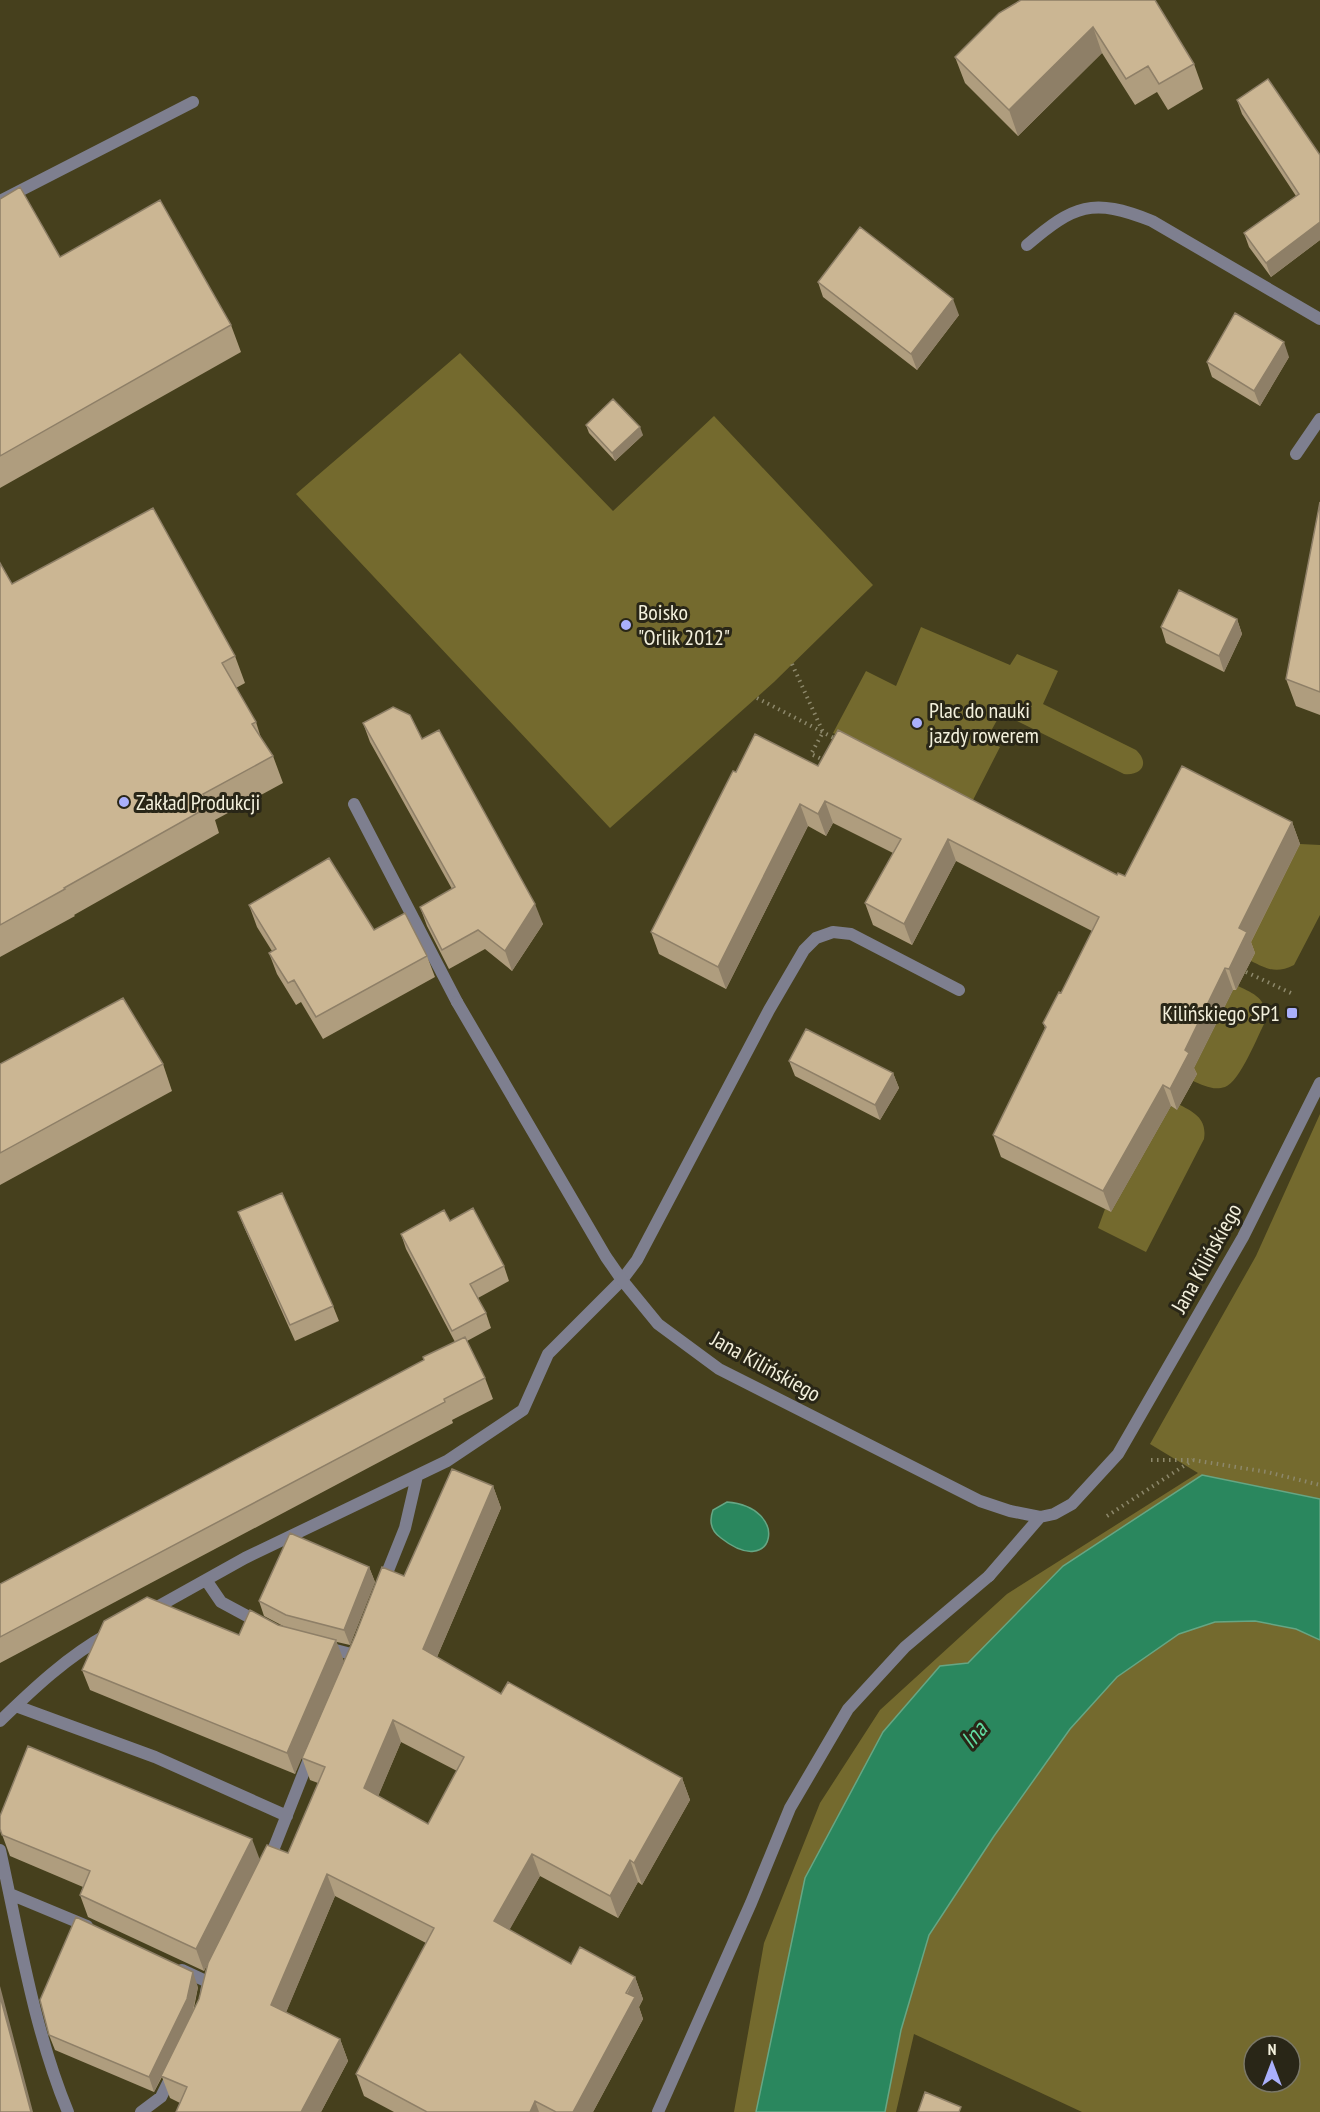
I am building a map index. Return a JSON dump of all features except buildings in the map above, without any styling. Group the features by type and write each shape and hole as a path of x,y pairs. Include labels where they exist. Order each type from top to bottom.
{"street":[{"path":"0,201 193,102"},
{"path":"1027,245 1052,224 1077,210 1104,207 1124,210 1152,221 1320,319"},
{"path":"1296,454 1320,419"},
{"name":"Jana Kilińskiego","path":"354,804 457,1002 622,1280 657,1324 719,1369 980,1501 1010,1511 1040,1517 1054,1514 1072,1504 1118,1454 1243,1237 1320,1083"},
{"path":"136,1619 245,1558 447,1461 523,1410 548,1354 622,1280 637,1260 769,1010 804,950 816,938 833,932 851,934 958,990"},
{"path":"380,1591 405,1528 417,1476"},
{"name":"Jana Kilińskiego","path":"658,2112 752,1902 790,1808 848,1709 905,1647 989,1576 1040,1517"},
{"path":"207,1580 221,1602 269,1628"},
{"path":"0,1721 34,1688 87,1647 116,1630"},
{"path":"310,1643 354,1655"},
{"path":"16,1706 155,1757 286,1816"},
{"path":"261,1877 318,1739"},
{"path":"0,1850 40,2023 56,2084 68,2112"},
{"path":"9,1894 95,1930"},
{"path":"167,1963 211,1977 202,2005"},
{"path":"141,2112 161,2097 176,2067"}],"path":[{"path":"792,664 823,732"},
{"path":"757,698 844,742"},
{"path":"823,732 811,754 830,764"},
{"path":"1246,972 1293,994"},
{"path":"1141,1460 1193,1460 1267,1472 1320,1485"},
{"path":"1097,1522 1193,1460"}],"shaded area":[{"name":"Boisko \"Orlik 2012\"","path":"460,353 613,511 714,416 873,585 774,682 610,828 296,494"},
{"name":"Plac do nauki jazdy rowerem","path":"921,627 1010,665 1017,654 1058,671 1043,704 1136,750 1143,760 1142,768 1135,773 1124,774 1001,713 986,740 1000,747 972,802 833,733 866,671 896,686"},
{"path":"1300,844 1320,845 1320,915 1294,965 1277,970 1272,969 1251,961 1247,949"},
{"path":"1238,986 1259,998 1266,1013 1266,1020 1237,1077 1225,1087 1208,1087 1193,1081 1196,1074 1192,1072 1233,990 1236,990"},
{"path":"1180,1105 1191,1111 1202,1122 1204,1139 1146,1252 1098,1228 1105,1209 1111,1212 1171,1106 1177,1110"},
{"path":"1320,1114 1320,2112 1082,2112 914,2034 896,2112 734,2112 764,1943 820,1803 880,1710 1007,1594 1198,1473 1150,1444 1256,1256"}],"water":[{"name":"Ina","path":"1202,1475 1320,1499 1320,1640 1296,1629 1255,1621 1215,1622 1179,1634 1117,1677 1070,1729 994,1836 929,1935 901,2030 885,2112 756,2112 805,1878 883,1732 940,1666 968,1663 1063,1566"},
{"path":"727,1502 747,1507 761,1516 767,1527 768,1538 764,1547 754,1551 739,1549 715,1532 711,1522 713,1510"}],"place":[{"name":"Boisko \"Orlik 2012\"","path":"626,625"},
{"name":"Plac do nauki jazdy rowerem","path":"917,723"},
{"name":"Zakład Produkcji","path":"124,802"},
{"name":"Kilińskiego SP1","path":"1292,1013"}]}
